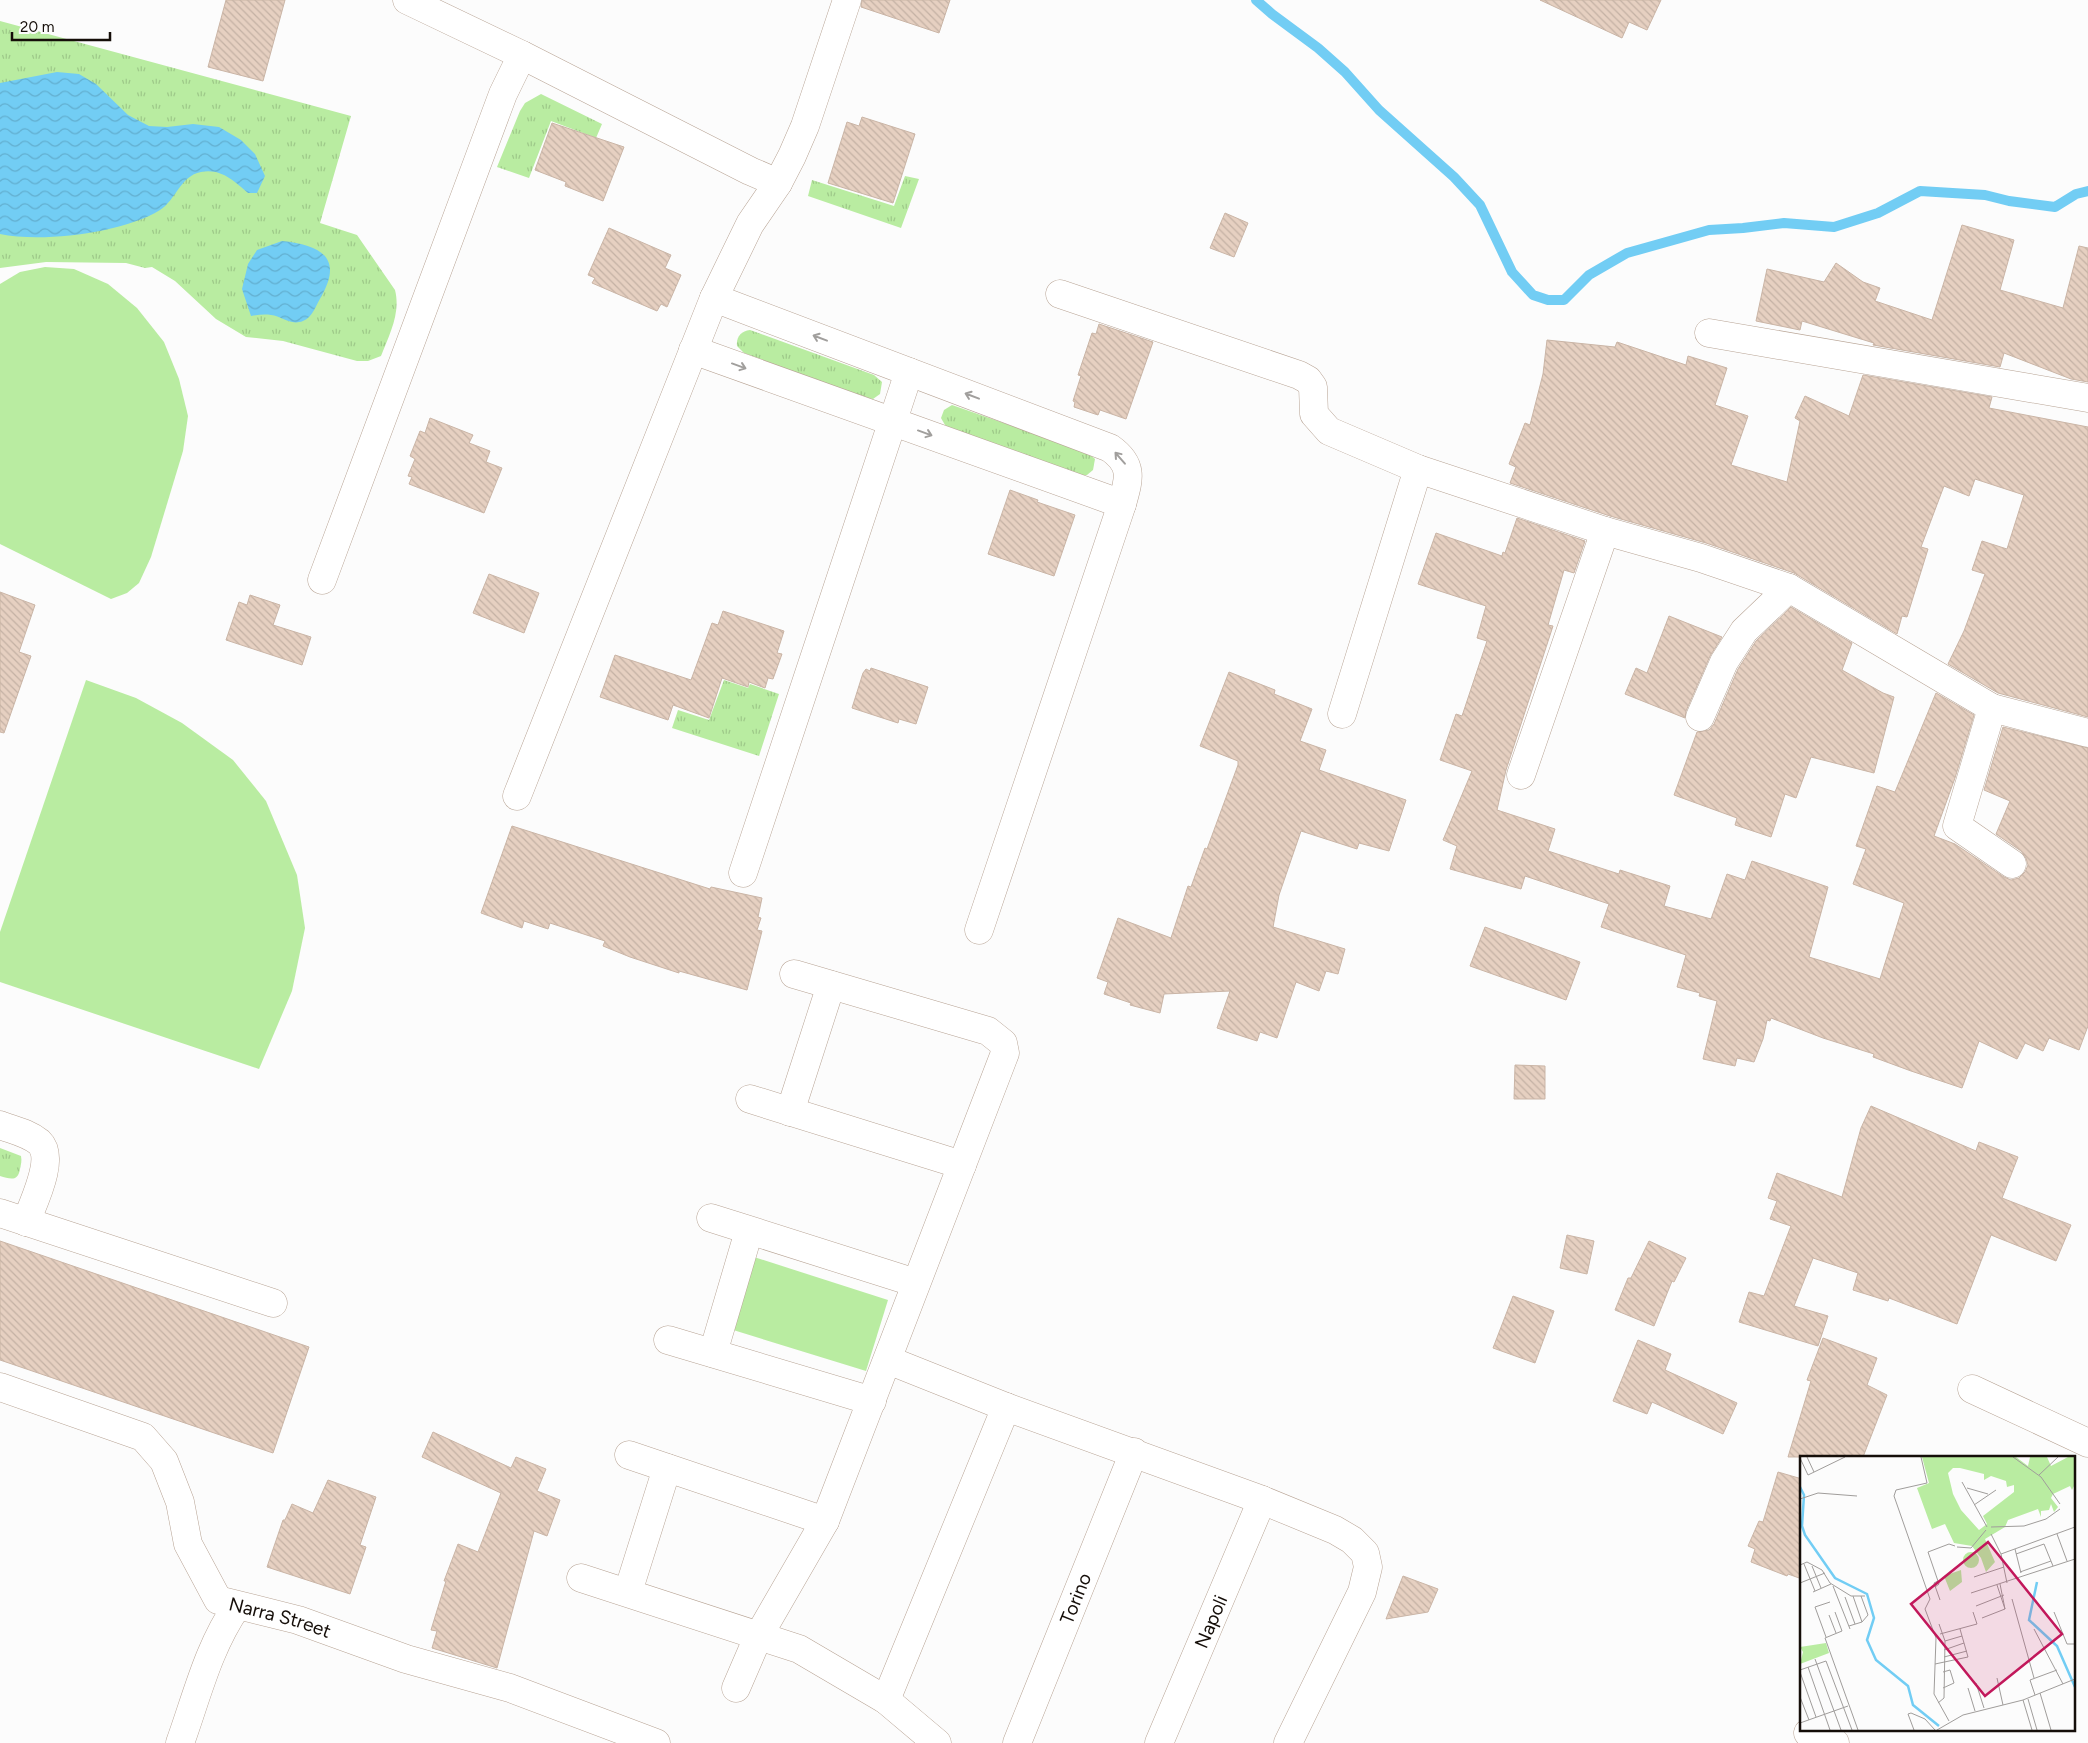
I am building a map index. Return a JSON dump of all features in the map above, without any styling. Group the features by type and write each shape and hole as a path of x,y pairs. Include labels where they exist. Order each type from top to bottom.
{"street":[{"path":"406,0 522,55 742,167 778,183"},
{"path":"517,796 714,298 747,230 778,183 805,126 847,0"},
{"path":"322,580 503,94 522,55"},
{"path":"1060,294 1299,375 1308,380 1313,388 1314,414 1329,431 1418,469 1605,531 1701,558 1789,588 1992,708 2088,733"},
{"path":"714,298 1110,448 1118,454 1126,465 1128,484 1122,504 979,930"},
{"path":"1709,333 2088,398"},
{"path":"693,350 1122,504"},
{"path":"743,873 909,372"},
{"path":"1342,714 1418,469"},
{"path":"1521,775 1605,531"},
{"path":"1700,716 1724,662 1744,631 1789,588"},
{"path":"1992,708 1957,826 2012,864"},
{"path":"736,1688 758,1637 825,1521 1005,1053 1003,1043 988,1031 794,974"},
{"path":"790,1112 831,985"},
{"path":"750,1099 962,1165"},
{"path":"0,1125 28,1135 40,1143 46,1154 45,1169 26,1222"},
{"path":"0,1213 273,1303"},
{"path":"711,1218 916,1283"},
{"path":"713,1353 749,1231"},
{"path":"668,1340 872,1401"},
{"path":"888,1360 1006,1408 1134,1452 1262,1500 1335,1530 1352,1540 1365,1553 1368,1567 1362,1592 1288,1743"},
{"name":"Narra Street","path":"0,1387 143,1437 164,1461 180,1502 188,1544 218,1600 298,1620 406,1659 510,1688 656,1743"},
{"path":"1972,1389 2088,1443"},
{"path":"886,1700 1006,1408"},
{"name":"Torino","path":"1017,1743 1134,1452"},
{"path":"629,1456 825,1521"},
{"path":"628,1592 667,1468"},
{"name":"Napoli","path":"1159,1743 1262,1500"},
{"path":"581,1578 799,1649 886,1700 936,1743"},
{"path":"180,1743 206,1663 223,1626 237,1606"},
{"path":"1808,1733 1835,1743"}],"green space":[{"path":"0,21 351,116 320,223 357,235 395,290 395,315 391,332 381,356 368,361 357,361 283,341 246,337 216,319 175,281 152,267 145,268 126,263 46,262 0,268"},
{"path":"541,94 602,124 596,138 551,121 529,178 497,167 520,111 525,103"},
{"path":"905,176 919,179 901,228 808,196 812,180 894,206"},
{"path":"45,267 74,269 108,284 137,308 164,342 179,379 188,416 183,451 151,557 139,583 127,593 111,599 0,544 0,284 20,272"},
{"path":"750,330 874,375 882,382 880,394 873,399 861,397 744,353 737,346 737,340 742,333"},
{"path":"952,405 1087,452 1095,459 1093,470 1087,475 1081,476 949,428 941,418 944,410"},
{"path":"86,680 136,698 182,723 233,760 266,801 297,875 305,928 292,991 259,1069 0,982 0,932"},
{"path":"724,680 748,688 750,684 779,694 759,756 672,728 678,710 709,720"},
{"path":"0,1148 21,1156 19,1173 15,1178 10,1179 0,1176"},
{"path":"754,1257 888,1300 866,1371 730,1329"}],"water":[{"path":"57,72 79,74 96,84 128,115 149,126 167,127 193,124 219,127 241,140 255,154 265,176 257,193 248,193 221,174 208,171 201,172 188,178 160,210 125,225 82,234 59,236 38,237 0,234 0,83"},
{"path":"282,241 296,243 317,250 324,255 329,263 330,272 321,297 309,317 303,321 290,322 271,315 251,316 242,289 248,264 257,250"}],"building":[{"path":"226,0 285,0 263,81 208,67"},
{"path":"862,0 950,0 939,33 861,7"},
{"path":"1540,0 1661,0 1647,30 1629,22 1622,38"},
{"path":"862,117 915,134 893,203 828,183 847,122 859,126"},
{"path":"552,123 624,147 603,201 565,186 566,182 535,170"},
{"path":"1225,213 1248,223 1234,257 1210,248"},
{"path":"1962,225 2014,240 2000,290 2063,308 2079,246 2088,248 2088,382 2071,379 2004,353 2000,367 1873,345 1874,343 1802,321 1800,330 1756,321 1767,269 1824,282 1836,263 1863,282 1880,288 1875,301 1932,320"},
{"path":"609,228 671,255 665,268 681,275 667,307 661,304 657,311 592,283 595,278 588,275"},
{"path":"1099,324 1153,342 1126,419 1100,410 1098,415 1074,407 1075,402 1073,401 1081,376 1078,375 1092,333 1096,334"},
{"path":"1547,340 1615,347 1617,342 1686,365 1688,356 1727,368 1715,405 1748,416 1731,465 1787,482 1800,421 1795,418 1805,396 1849,416 1863,375 1992,397 1989,408 2088,427 2088,717 1998,693 1948,664 1964,631 1985,574 1972,570 1982,541 2007,549 2024,495 1975,479 1969,496 1944,486 1921,547 1928,549 1907,617 1902,616 1897,634 1794,573 1706,543 1610,516 1510,483 1516,467 1509,464 1525,423 1530,425 1543,374"},
{"path":"430,418 473,435 469,443 490,451 486,462 502,468 484,513 409,484 412,477 408,476 415,459 410,456 420,431 425,433"},
{"path":"1010,490 1038,500 1037,502 1075,515 1054,576 988,554"},
{"path":"1517,518 1585,541 1574,573 1564,570 1548,625 1553,626 1506,770 1497,810 1555,829 1548,851 1619,874 1620,870 1670,886 1664,906 1711,919 1727,874 1745,880 1752,861 1828,887 1809,957 1880,979 1904,903 1853,884 1866,849 1856,846 1877,786 1895,792 1936,693 1974,715 1955,778 1934,836 1955,844 2011,880 2019,878 2025,872 2028,865 2021,851 1996,834 2010,801 1984,790 2003,727 2088,748 2088,1026 2079,1050 2049,1038 2043,1051 2025,1043 2017,1059 1979,1041 1962,1088 1873,1057 1874,1054 1823,1038 1771,1018 1770,1021 1767,1020 1763,1039 1754,1062 1737,1058 1735,1066 1703,1059 1717,1001 1699,996 1700,993 1677,987 1686,955 1601,927 1609,904 1525,876 1521,889 1450,869 1457,846 1443,840 1472,771 1440,760 1456,714 1462,716 1487,641 1477,638 1486,606 1418,584 1436,533 1502,556 1503,552 1505,553"},
{"path":"489,574 539,593 524,633 473,613"},
{"path":"0,592 35,605 19,652 31,656 4,733 0,732"},
{"path":"250,595 280,605 273,625 311,637 302,665 226,640 239,602 247,605"},
{"path":"1791,607 1852,643 1842,670 1883,693 1894,697 1874,773 1811,757 1796,798 1785,794 1771,837 1735,825 1737,818 1674,795 1697,732 1709,730 1714,724 1738,669 1756,641"},
{"path":"723,611 784,631 777,653 782,654 773,679 768,678 765,688 749,682 748,687 722,678 709,718 673,705 668,720 600,697 615,655 691,680 712,623 718,625"},
{"path":"1669,616 1722,637 1710,656 1686,711 1685,718 1625,694 1636,668 1647,673"},
{"path":"871,668 928,687 916,724 899,719 898,723 852,708 863,673 866,669 870,671"},
{"path":"1229,672 1275,690 1274,694 1312,709 1300,741 1326,750 1319,770 1406,800 1389,851 1359,843 1357,849 1301,831 1279,895 1273,927 1345,949 1338,974 1326,971 1319,991 1296,982 1277,1038 1260,1032 1257,1041 1217,1028 1230,991 1164,994 1160,1013 1130,1005 1131,1003 1104,994 1108,982 1097,978 1118,918 1171,938 1188,886 1191,887 1205,848 1207,849 1238,765 1238,761 1200,746"},
{"path":"512,826 710,889 711,887 762,898 758,917 761,918 757,930 762,931 747,990 679,971 679,973 630,957 603,946 605,941 550,923 548,929 524,921 522,928 481,913"},
{"path":"1485,927 1580,962 1566,1000 1470,966"},
{"path":"1515,1065 1545,1066 1545,1099 1514,1099"},
{"path":"1871,1106 1976,1151 1979,1142 2018,1157 2002,1198 2071,1225 2056,1261 1991,1235 1957,1324 1889,1298 1888,1301 1853,1290 1858,1273 1813,1258 1794,1306 1828,1316 1818,1346 1739,1322 1749,1292 1764,1296 1791,1226 1770,1219 1777,1201 1768,1198 1777,1173 1842,1197 1861,1128"},
{"path":"1567,1235 1594,1241 1587,1274 1560,1268"},
{"path":"0,1241 309,1347 273,1453 0,1360"},
{"path":"1649,1241 1686,1258 1674,1282 1672,1281 1654,1326 1615,1310 1628,1278 1631,1278"},
{"path":"1513,1296 1554,1311 1535,1363 1493,1348"},
{"path":"1823,1338 1877,1358 1867,1385 1887,1395 1863,1456 1788,1457 1811,1381 1807,1380"},
{"path":"1638,1340 1671,1354 1665,1370 1737,1403 1723,1434 1652,1402 1647,1414 1613,1401"},
{"path":"433,1432 511,1468 516,1457 546,1469 537,1491 560,1500 547,1536 534,1531 497,1668 432,1648 437,1631 431,1630 446,1581 444,1581 458,1544 478,1552 501,1493 422,1457"},
{"path":"1778,1472 1800,1478 1800,1578 1788,1574 1787,1576 1751,1562 1755,1549 1748,1546 1759,1521 1763,1522"},
{"path":"328,1480 376,1497 360,1545 366,1547 350,1594 267,1567 283,1520 285,1520 292,1504 313,1513"},
{"path":"1403,1576 1438,1589 1428,1612 1386,1619"}],"waterway":[{"path":"1256,0 1318,48 1345,72 1379,110 1454,177 1480,205 1512,272 1533,295 1548,300 1564,300 1589,275 1627,253 1709,230 1784,223 1834,227 1878,213 1920,191 1985,195 2009,201 2055,207 2076,194 2088,191"}]}
